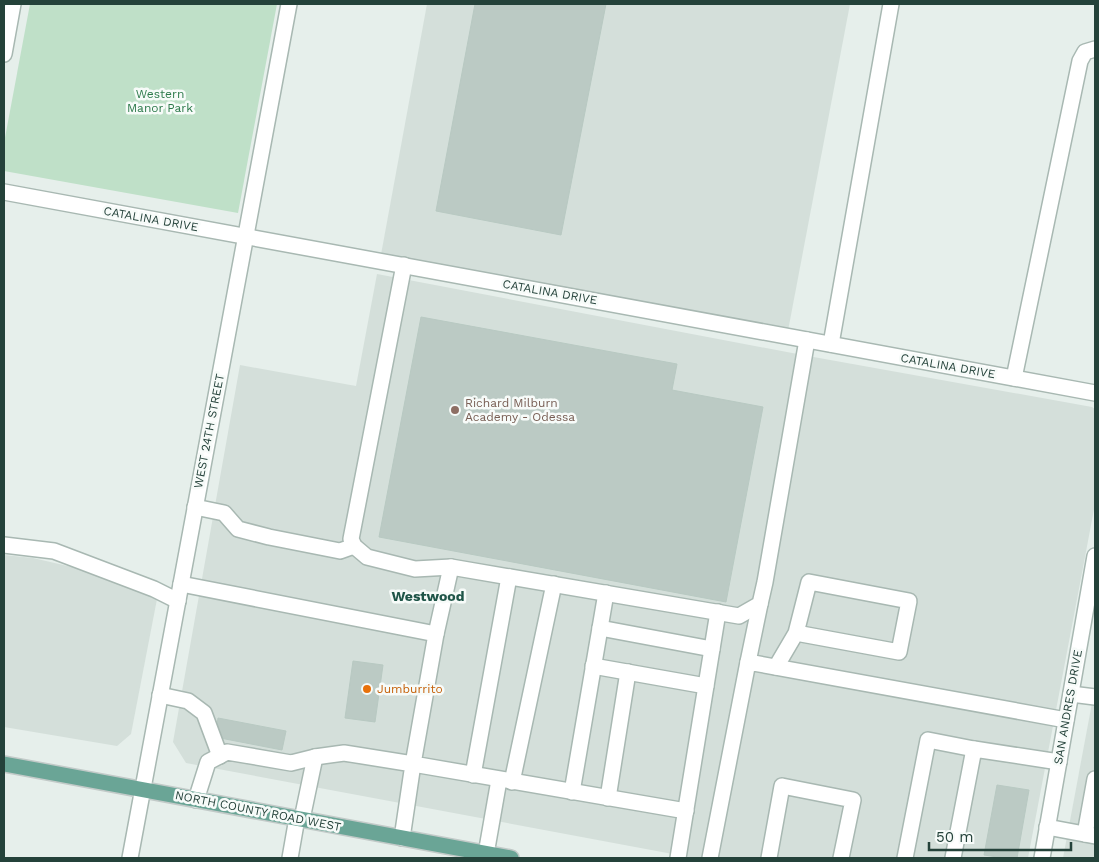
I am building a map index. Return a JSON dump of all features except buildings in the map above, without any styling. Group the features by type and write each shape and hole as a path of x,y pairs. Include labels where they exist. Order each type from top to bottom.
{"main road":[{"name":"NORTH COUNTY ROAD WEST","path":"4,764 402,838 455,853 486,854 512,858"}],"street":[{"path":"4,54 13,4"},
{"name":"WEST 24TH STREET","path":"130,858 289,4"},
{"path":"831,344 891,4"},
{"path":"1014,378 1080,61 1085,52 1095,49"},
{"name":"CATALINA DRIVE","path":"4,192 1095,393"},
{"path":"404,265 351,539 354,546 367,557 415,568 451,567 739,616 760,604"},
{"path":"710,858 760,604 807,340"},
{"path":"195,507 224,512 238,529 269,537 340,551 354,546"},
{"path":"4,546 54,551 154,589 178,601"},
{"name":"SAN ANDRES DRIVE","path":"1042,858 1071,694 1091,607 1095,556"},
{"path":"402,838 412,764 436,634 451,567"},
{"path":"473,775 509,577"},
{"path":"776,667 796,634 810,582 909,600 899,652 796,634"},
{"path":"181,584 436,634"},
{"path":"486,854 506,781 554,584"},
{"path":"572,792 606,593"},
{"path":"678,858 718,612"},
{"path":"600,628 712,650"},
{"path":"748,662 1066,720"},
{"path":"594,666 706,686"},
{"path":"608,798 628,672"},
{"path":"1071,694 1095,697"},
{"path":"160,696 188,701 204,713 220,756"},
{"path":"905,858 928,740 1059,762"},
{"path":"953,858 974,749"},
{"path":"196,800 208,762 227,752 291,763 344,753 686,811"},
{"path":"290,858 315,757"},
{"path":"1047,827 1090,835 1095,779"},
{"path":"768,858 782,786 853,800 841,858"}],"shaded area":[{"path":"427,4 850,4 787,336 380,260"},
{"path":"377,274 1095,409 1095,504 1028,858 694,858 186,763 173,742 240,365 356,386"},
{"path":"4,555 33,558 85,570 136,588 157,599 131,734 117,746 4,727"},
{"path":"1095,687 1095,858 1063,858"}],"green space":[{"name":"Western Manor Park","path":"30,4 277,4 238,213 4,171 4,143"}],"place":[{"name":"Richard Milburn Academy - Odessa","path":"455,410"},
{"name":"Jumburrito","path":"367,689"}],"district":[{"name":"Westwood","path":"428,596"}]}
